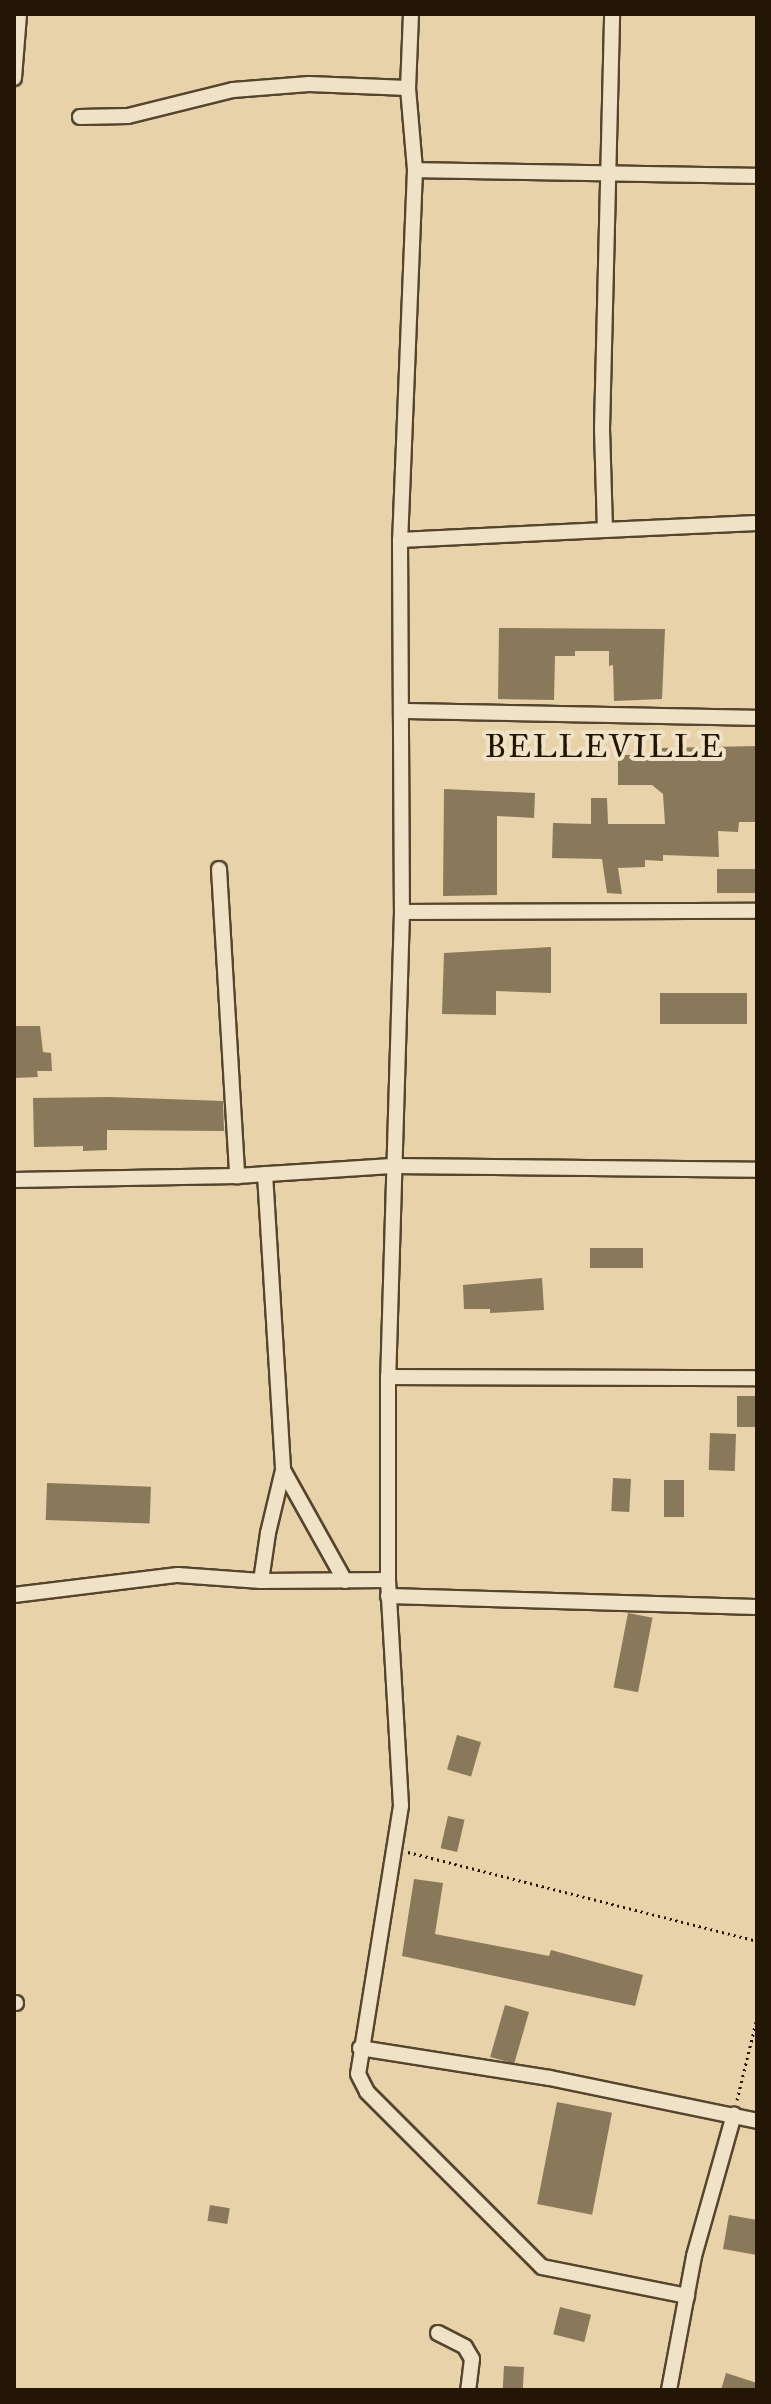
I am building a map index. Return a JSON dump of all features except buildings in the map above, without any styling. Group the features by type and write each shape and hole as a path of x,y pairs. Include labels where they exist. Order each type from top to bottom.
{"street":[{"path":"14,78 19,14"},
{"path":"411,14 408,88 415,170 400,540 402,912 388,1377 388,1596 401,1806 358,2074 367,2092 542,2267 687,2296"},
{"path":"605,530 602,429 612,14"},
{"path":"80,117 128,116 233,90 309,84 408,88"},
{"path":"415,170 609,171 757,176"},
{"path":"400,540 757,523"},
{"path":"401,711 757,718"},
{"path":"219,869 237,1176"},
{"path":"402,912 757,911"},
{"path":"14,1180 237,1176 392,1166 757,1170"},
{"path":"261,1581 268,1533 283,1470 265,1174"},
{"path":"388,1377 757,1378"},
{"path":"283,1470 345,1581"},
{"path":"14,1595 178,1575 261,1581 388,1580"},
{"path":"388,1596 757,1607"},
{"path":"360,2048 550,2078 757,2121"},
{"path":"669,2390 694,2256 734,2115"},
{"path":"438,2333 465,2347 472,2359 468,2390"}],"path":[{"path":"392,1848 757,1941"},
{"path":"734,2115 757,2018"}],"district":[{"name":"BELLEVILLE","path":"605,747"}]}
